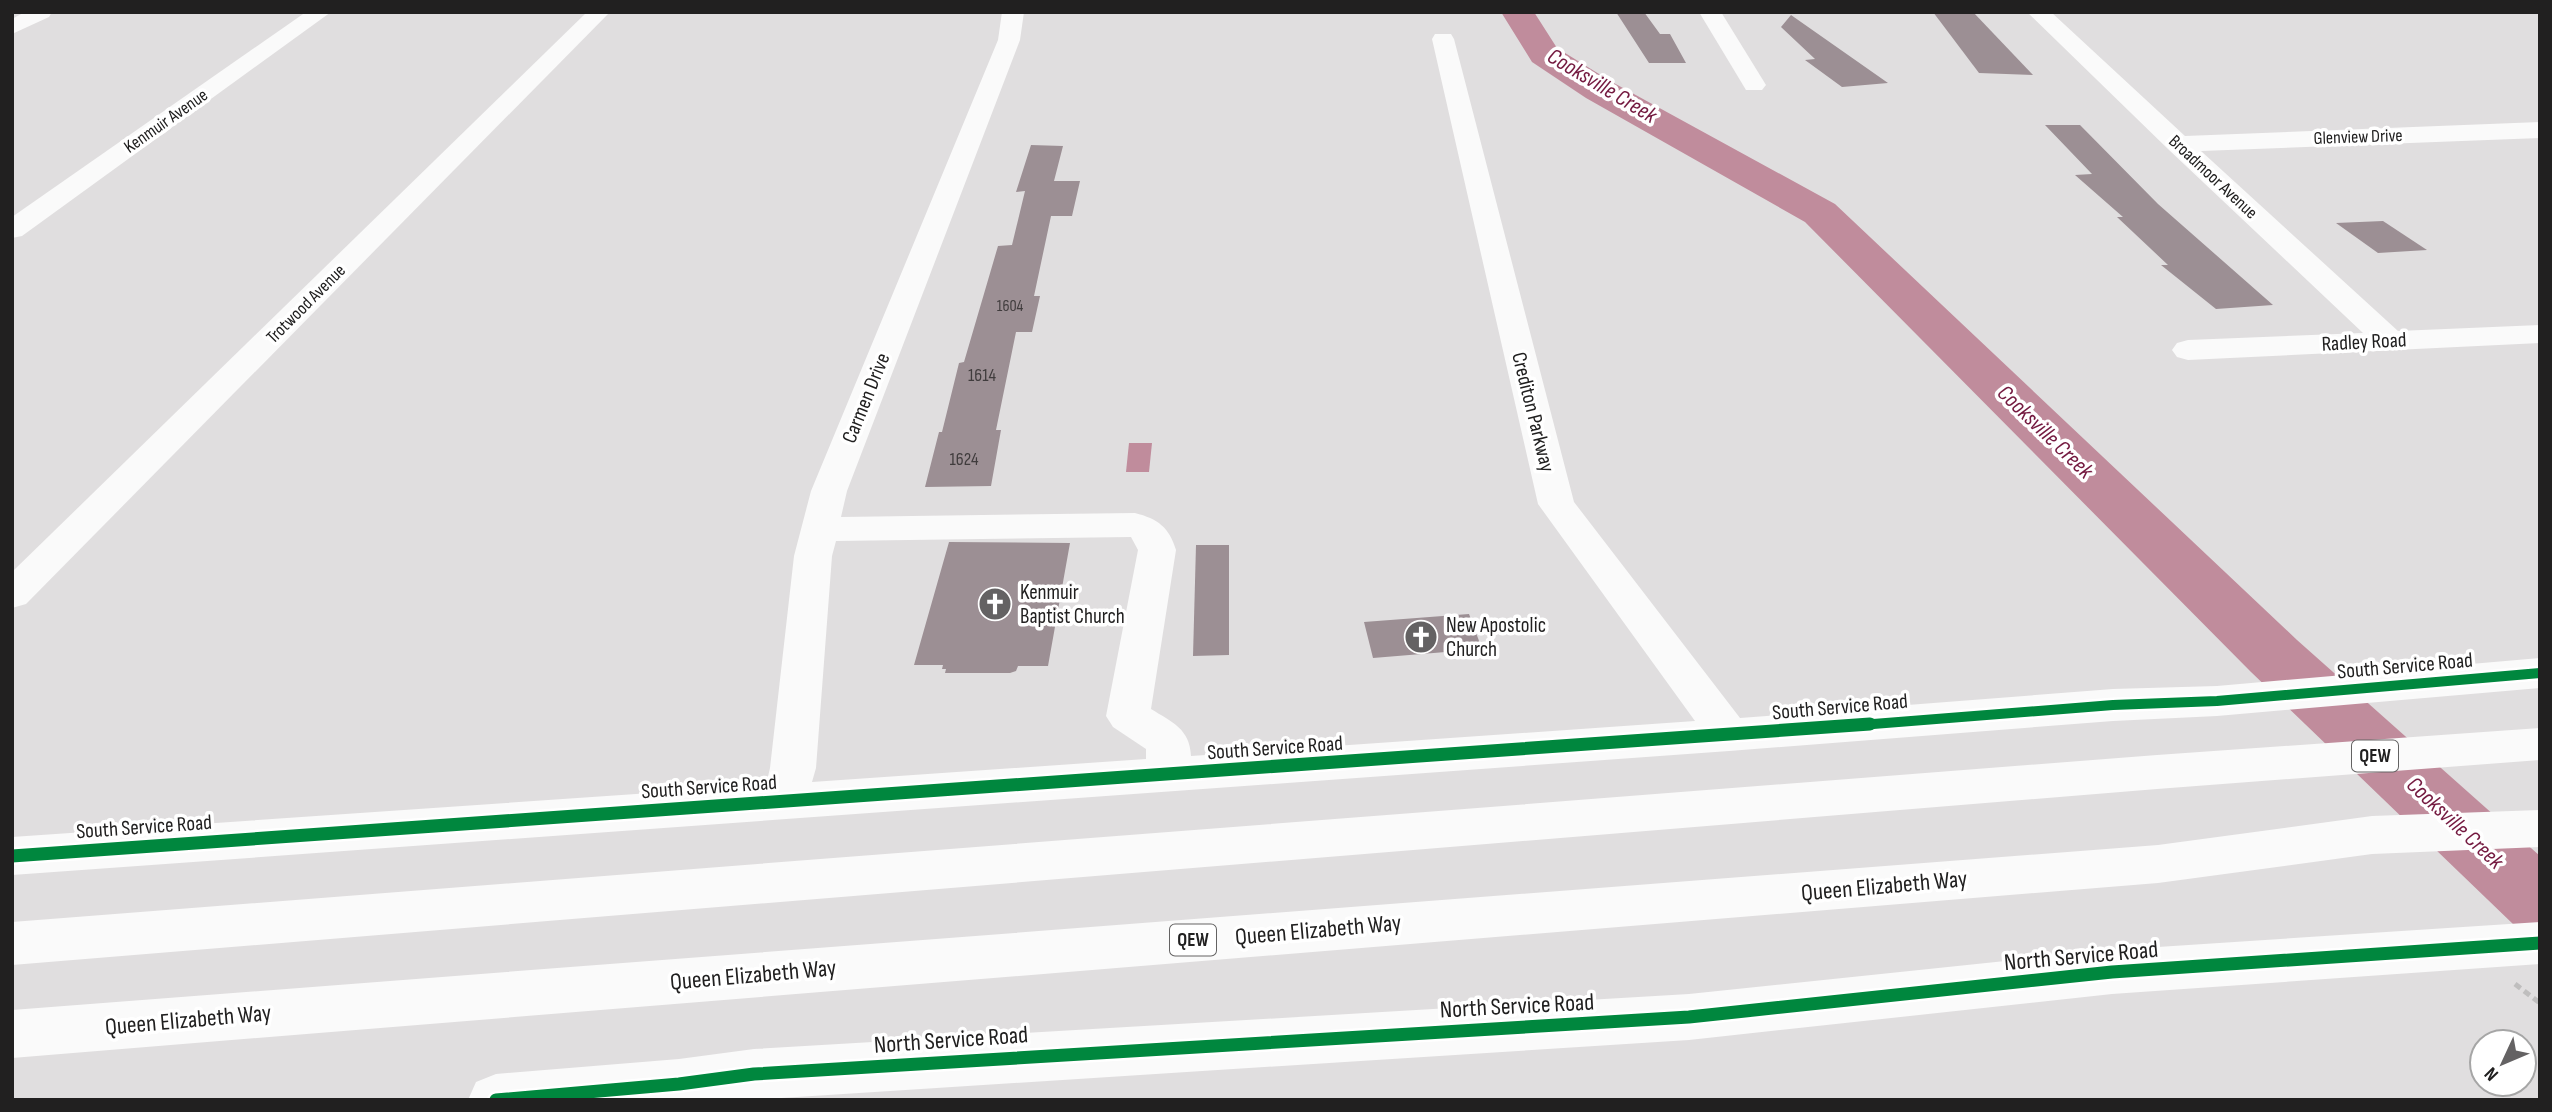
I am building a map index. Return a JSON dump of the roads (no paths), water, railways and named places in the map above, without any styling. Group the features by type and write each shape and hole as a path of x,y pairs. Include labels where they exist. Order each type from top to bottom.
{"main road":[{"path":"12,27 41,12"},
{"name":"Kenmuir Avenue","path":"12,230 320,12"},
{"name":"Trotwood Avenue","path":"12,595 599,12"},
{"name":"Carmen Drive","path":"784,802 793,768 813,556 829,491 1009,40 1013,12"},
{"path":"1710,12 1755,85"},
{"name":"Broadmoor Avenue","path":"2045,13 2176,144 2389,340"},
{"name":"Crediton Parkway","path":"1443,39 1556,504 1729,735"},
{"name":"Glenview Drive","path":"2176,144 2540,130"},
{"name":"Radley Road","path":"2188,350 2540,334"},
{"path":"820,529 1135,525 1146,528 1154,536 1157,550 1128,716 1168,741 1169,775"},
{"name":"South Service Road","path":"12,856 1729,735 2113,705 2217,701 2540,673"},
{"name":"QEW","path":"12,944 2540,744"},
{"name":"Queen Elizabeth Way","path":"12,1034 2144,865 2372,835 2540,828"},
{"name":"North Service Road","path":"496,1100 677,1092 754,1074 1689,1017 2112,972 2540,943"}],"waterway":[{"name":"Cooksville Creek","path":"1517,12 1544,55 1599,90 1820,213 2274,656 2540,902"}],"place":[{"name":"Kenmuir Baptist Church","path":"995,604"},
{"name":"New Apostolic Church","path":"1421,637"}]}
